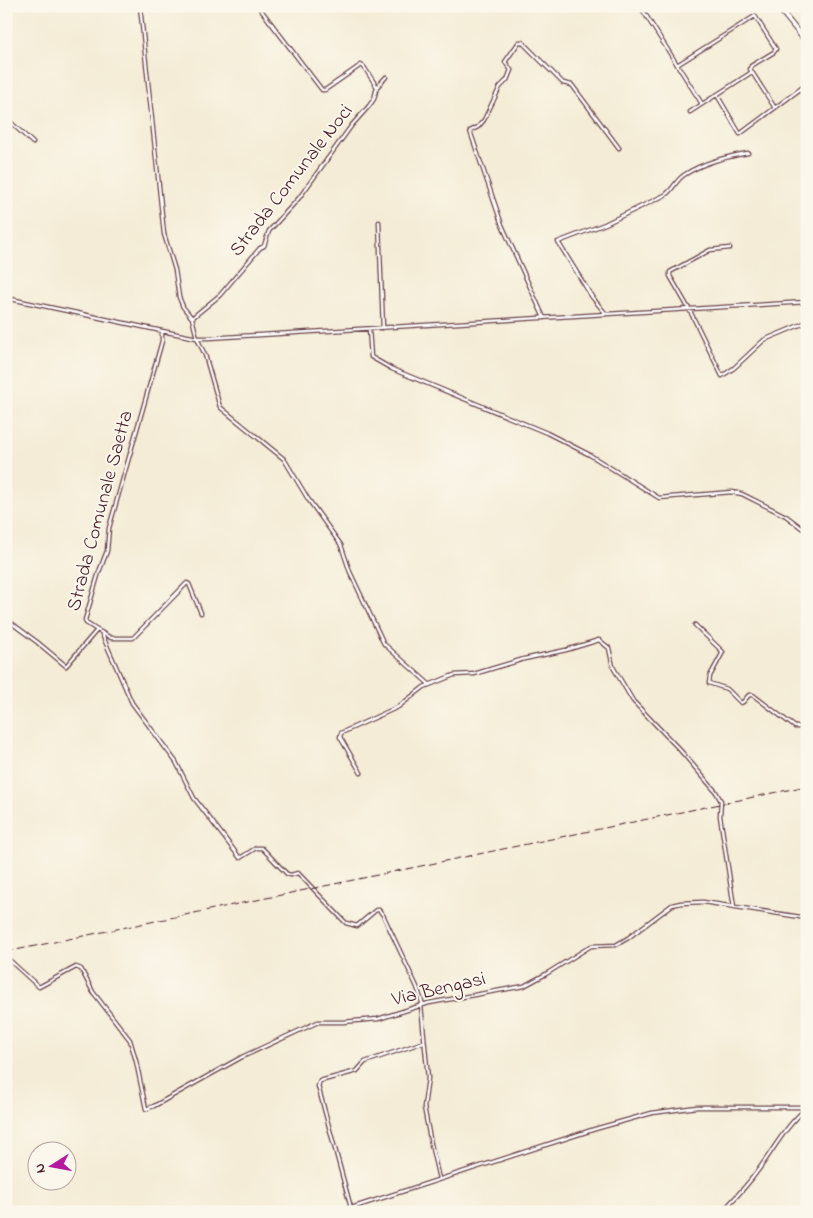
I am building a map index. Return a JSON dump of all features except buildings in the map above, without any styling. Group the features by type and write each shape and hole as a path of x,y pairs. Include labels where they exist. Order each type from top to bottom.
{"main road":[{"path":"777,6 807,43"}],"street":[{"path":"140,6 163,227 176,270 179,297 183,307 192,318 220,407 284,459 308,499 340,545 350,572 377,627 380,638 384,644 429,684"},
{"path":"258,6 322,90 325,90 361,65 377,87"},
{"path":"640,6 702,104"},
{"path":"677,65 755,16 776,49 751,66 750,69 775,108"},
{"path":"544,318 502,225 470,131 481,125 500,87 507,80 511,70 506,62 520,42 562,83 572,86 620,148"},
{"path":"690,112 752,72"},
{"name":"Strada Comunale Noci","path":"192,318 220,295 260,248 264,246 269,231 299,198 352,125 362,116 374,99 377,87 386,77"},
{"path":"716,95 740,134 807,84"},
{"path":"6,118 33,142"},
{"path":"606,314 592,297 558,242 605,224 665,195 684,175 709,162 748,152"},
{"path":"378,222 383,328"},
{"path":"730,248 710,250 670,272 670,276 689,309 722,376 750,354 764,340 802,322 807,322"},
{"path":"6,298 197,338 807,302"},
{"path":"368,328 371,357 392,368 573,446 659,498 732,492 742,494 786,516 807,532"},
{"name":"Strada Comunale Saetta","path":"6,620 66,666 97,630 86,623 85,620 107,551 109,528 162,341 162,331"},
{"path":"97,630 111,638 133,638 187,583 201,613"},
{"path":"695,625 723,652 708,680 709,684 727,689 740,703 749,695 753,695 796,727 800,727 807,719"},
{"path":"101,632 132,703 176,762 194,798 240,858 256,848 262,848 287,874 298,873 350,925 357,926 376,910 379,910 383,915 417,987 422,1005 428,1078 424,1107 430,1144 440,1179"},
{"path":"362,773 343,743 340,737 341,733 398,708 429,684 454,675 474,674 599,640 604,642 609,648 614,667 633,701 680,750 716,792 720,801 720,816 734,908"},
{"path":"807,702 807,713"},
{"name":"Via Bengasi","path":"6,957 39,987 76,967 81,970 93,992 130,1040 146,1109 242,1057 318,1022 378,1020 422,1005 524,986 591,946 616,945 672,905 703,902 807,918"},
{"path":"350,1208 318,1086 320,1081 357,1071 365,1062 424,1042"},
{"path":"339,1212 595,1129 652,1113 697,1107 807,1108"},
{"path":"722,1212 757,1172 794,1118 807,1108"}],"railway":[{"path":"6,952 807,786"}]}
